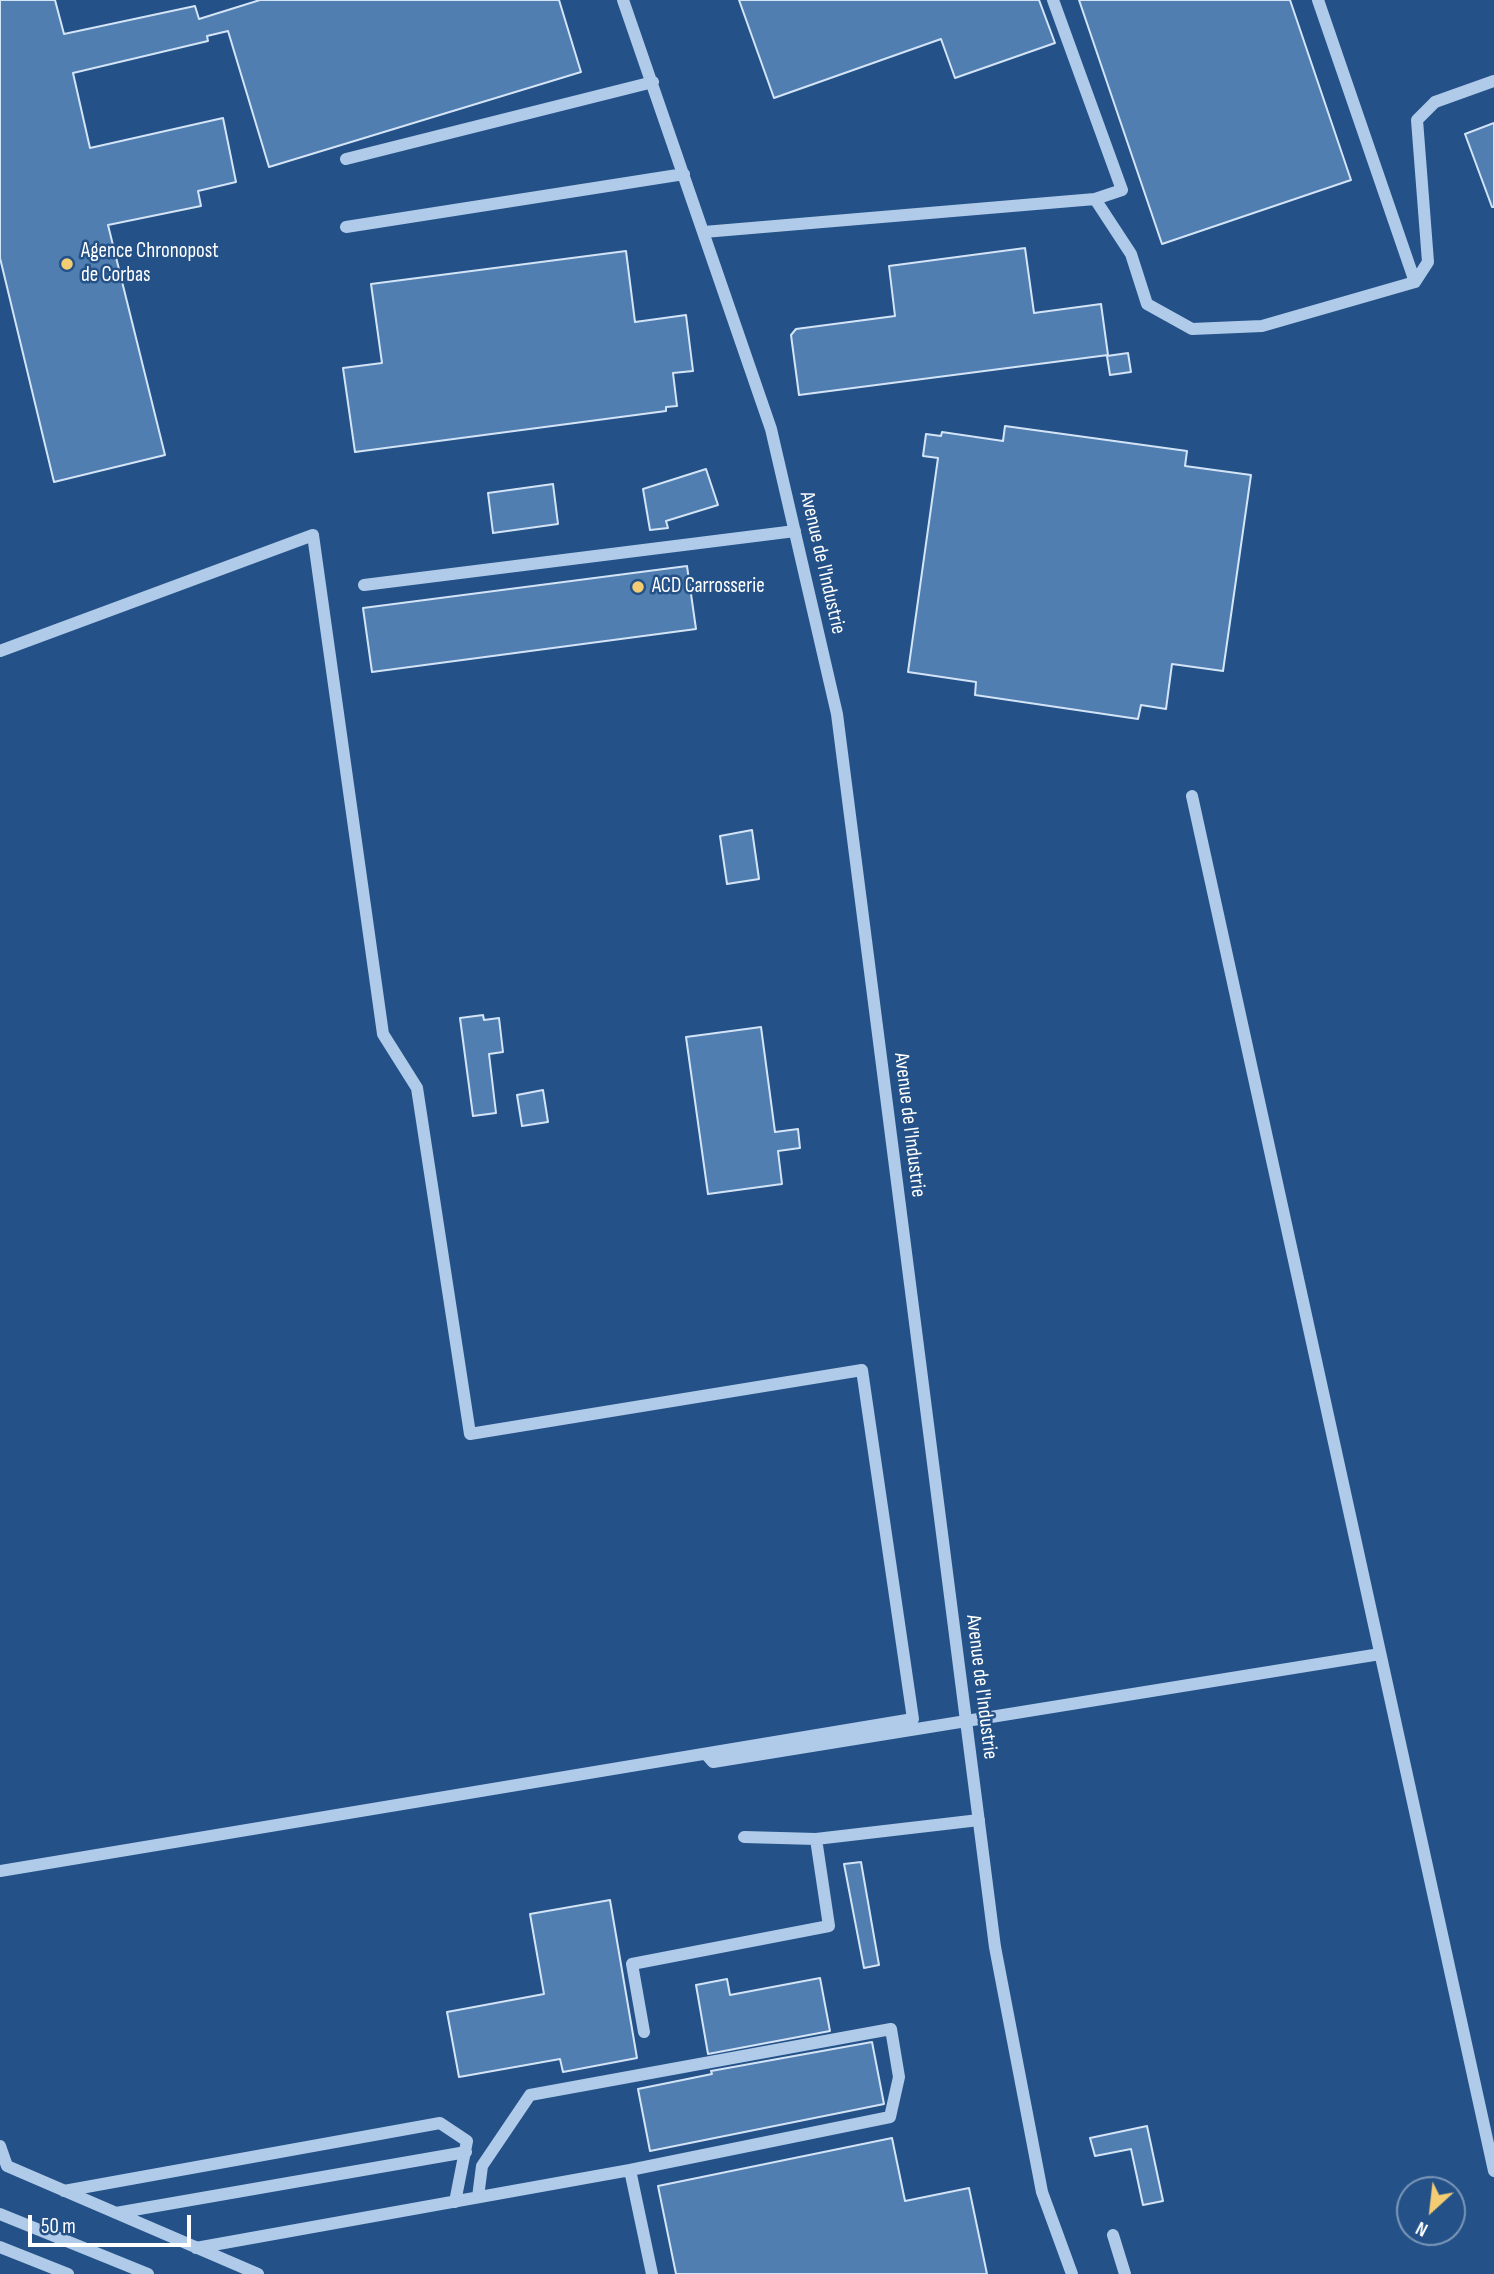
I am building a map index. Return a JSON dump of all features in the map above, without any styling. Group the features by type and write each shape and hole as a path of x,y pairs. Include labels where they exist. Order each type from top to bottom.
{"street":[{"name":"Avenue de l'Industrie","path":"623,0 771,429 836,714 995,1947 1042,2192 1072,2274"},
{"path":"704,232 1094,199 1122,190 1053,0"},
{"path":"1318,0 1415,282"},
{"path":"1094,199 1131,254 1147,304 1192,329 1262,326 1415,282 1428,262 1417,120 1436,102 1494,81"},
{"path":"346,159 653,82"},
{"path":"346,227 684,174"},
{"path":"364,585 795,531"},
{"path":"0,651 313,535 383,1034 417,1088 470,1434 862,1370 913,1719 0,1871"},
{"path":"1192,796 1494,2171"},
{"path":"706,1754 713,1762 1380,1654"},
{"path":"744,1837 816,1839 979,1820"},
{"path":"645,2032 632,1964 829,1926 816,1839"},
{"path":"196,2248 630,2171 890,2117 899,2077 891,2029 530,2095 482,2166 478,2197"},
{"path":"64,2191 440,2123 467,2141 455,2202"},
{"path":"0,2146 7,2166 258,2274"},
{"path":"116,2213 466,2152"},
{"path":"630,2171 652,2274"},
{"path":"0,2214 148,2274"},
{"path":"1113,2235 1125,2274"},
{"path":"0,2247 68,2274"}],"building":[{"path":"0,0 55,0 64,34 195,6 199,19 260,0 559,0 581,72 269,167 228,31 207,36 208,41 73,73 90,148 223,118 236,182 198,191 201,206 108,225 165,455 54,482 0,258"},
{"path":"739,0 1039,0 1055,43 955,78 941,39 774,98"},
{"path":"1079,0 1290,0 1351,180 1162,244"},
{"path":"1494,123 1494,207 1492,207 1465,134"},
{"path":"1025,248 1034,313 1101,304 1108,355 799,395 791,335 796,329 895,316 889,266"},
{"path":"626,251 635,322 686,315 693,371 673,373 677,406 666,407 666,411 355,452 343,368 382,363 371,284"},
{"path":"1128,353 1131,372 1110,375 1107,356"},
{"path":"1005,426 1187,451 1185,466 1251,475 1223,671 1172,664 1166,709 1141,705 1138,719 975,695 976,682 908,672 938,458 923,456 926,434 941,436 942,432 1003,441"},
{"path":"706,469 718,505 666,521 668,528 650,530 643,489"},
{"path":"553,484 558,524 493,533 488,493"},
{"path":"687,566 696,629 372,672 363,608"},
{"path":"752,830 759,879 727,884 720,836"},
{"path":"483,1015 484,1020 499,1018 503,1052 489,1054 496,1113 473,1116 460,1018"},
{"path":"761,1027 775,1132 798,1129 800,1148 778,1151 782,1184 708,1194 686,1037"},
{"path":"543,1090 548,1122 522,1126 517,1095"},
{"path":"861,1862 879,1965 864,1968 844,1864"},
{"path":"610,1900 637,2058 563,2072 560,2059 459,2077 447,2012 544,1994 530,1914"},
{"path":"820,1978 830,2031 708,2054 696,1985 727,1979 730,1995"},
{"path":"872,2042 884,2104 650,2151 638,2089 712,2074 711,2071"},
{"path":"1147,2126 1163,2201 1143,2205 1131,2149 1095,2156 1090,2138"},
{"path":"892,2138 905,2201 969,2188 987,2274 676,2274 658,2186"}],"place":[{"name":"Agence Chronopost de Corbas","path":"67,264"},
{"name":"ACD Carrosserie","path":"638,587"}]}
